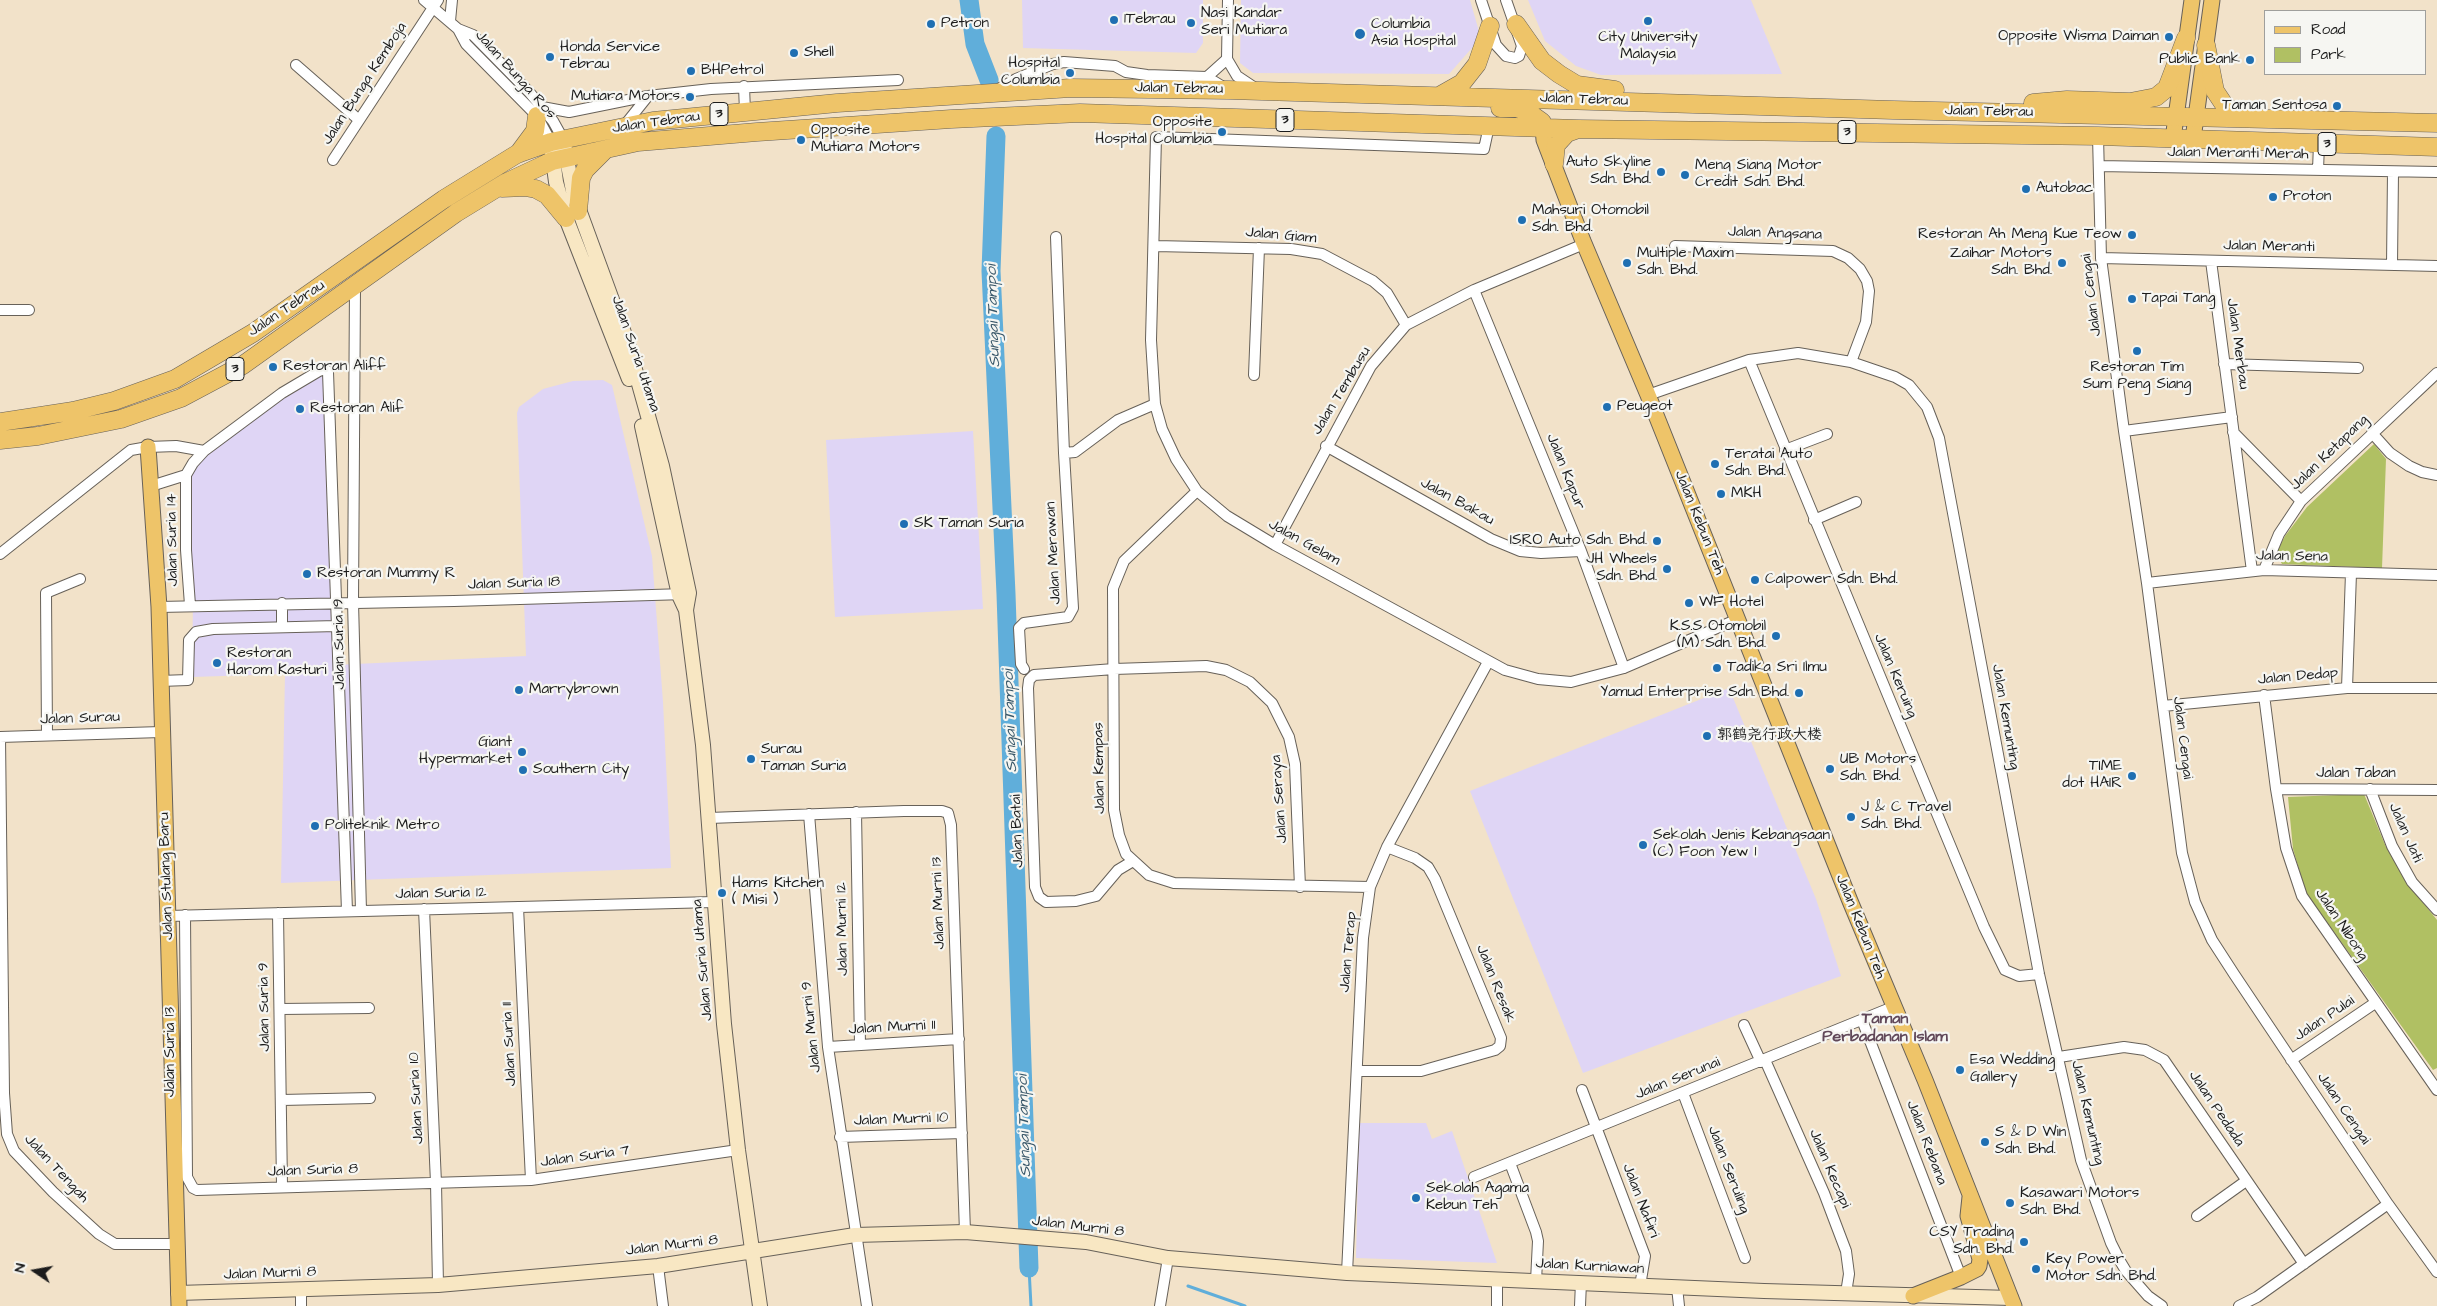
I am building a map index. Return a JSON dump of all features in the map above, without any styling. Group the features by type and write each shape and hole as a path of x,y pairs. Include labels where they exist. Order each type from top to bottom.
{"highway":[{"path":"1516,24 1542,61 1577,85 1714,98 1764,106"},
{"path":"1439,96 1462,83 1477,64 1490,26"},
{"path":"1981,112 2042,102 2067,100 2130,102 2156,97 2167,88 2186,38"},
{"path":"2206,45 2209,71 2215,92 2225,106 2244,118"},
{"name":"Jalan Tebrau","path":"0,422 74,411 114,400 175,379 253,333 444,199 517,154 557,140 624,126 837,103 1070,88 1229,90 2437,123"},
{"path":"1361,94 1391,104 1517,108 1537,128 1558,104 1571,99"},
{"path":"517,154 535,131 540,112"},
{"name":"Jalan Tebrau","path":"0,440 38,436 122,419 181,398 243,365 456,212 495,189 559,159 638,142 951,119 1080,114 1578,129 2098,136 2437,147"},
{"path":"1554,164 1556,145 1567,134 1578,129"},
{"path":"495,189 512,187 536,189 547,195 572,215 581,178 585,170 606,149"}],"main road":[{"path":"2173,139 2192,0"},
{"path":"2193,139 2212,0"},
{"name":"Jalan Kebun Teh","path":"1537,128 1554,164 1584,242 1648,395 1893,1007 1971,1195 2012,1302"},
{"name":"Jalan Kebun Teh","path":"1537,128 1567,222 1584,242"},
{"name":"Jalan Stulang Baru","path":"148,447 159,606 178,1300"},
{"path":"1913,1296 1961,1277 1980,1266 1980,1259 1968,1216 1971,1195"}],"street":[{"name":"Jalan Bunga Ros","path":"424,0 436,4 454,25 466,44 540,112 557,140"},
{"path":"452,0 454,25"},
{"path":"1228,0 1227,59 1237,76 1263,92"},
{"path":"1481,0 1500,50 1506,56 1515,58 1519,56 1522,46 1516,24 1506,0"},
{"name":"Jalan Bunga Kemboja","path":"333,160 436,4"},
{"path":"1208,78 1227,59"},
{"path":"994,92 1016,79 1053,64 1064,62 1115,66 1126,72 1147,75 1208,78 1229,90"},
{"path":"296,65 358,120"},
{"path":"540,112 569,112 648,96 744,86 898,80"},
{"path":"836,83 837,103"},
{"path":"744,86 745,112"},
{"path":"624,126 648,96"},
{"name":"Jalan Gelam","path":"1497,126 1484,149 1156,137 1155,246 1151,340 1155,404 1162,429 1176,458 1197,491 1227,516 1488,662 1505,670 1538,680 1571,682 1624,668 1738,619"},
{"name":"Jalan Cengai","path":"2098,136 2101,258 2124,432 2147,583 2182,853 2195,902 2212,940 2388,1204 2437,1272"},
{"name":"Jalan Suria Utama","path":"557,140 559,159 572,215 636,398 684,594 703,745 714,902 738,1150 760,1306"},
{"path":"2318,170 2319,144"},
{"name":"Jalan Meranti Merah","path":"2099,166 2437,172"},
{"path":"2392,265 2393,172"},
{"name":"Jalan Merawan","path":"1024,668 1020,664 1019,628 1024,623 1068,617 1073,608 1064,453 1056,237"},
{"name":"Jalan Tembusu","path":"1275,544 1326,446 1371,366 1406,324 1474,290 1584,242"},
{"name":"Jalan Giam","path":"1155,246 1291,249 1322,254 1373,280 1387,293 1406,324"},
{"name":"Jalan Angsana","path":"1675,246 1833,251 1848,258 1860,269 1868,281 1869,291 1866,322 1851,362"},
{"path":"1254,375 1259,248"},
{"name":"Jalan Meranti","path":"2101,258 2437,266"},
{"name":"Jalan Merbau","path":"2211,261 2252,571"},
{"name":"Jalan Suria 19","path":"355,286 354,602 361,911"},
{"name":"Jalan Kapur","path":"1474,290 1582,551 1624,668"},
{"path":"0,310 29,310"},
{"name":"Jalan Kemunting","path":"1648,395 1749,360 1798,353 1851,362 1895,377 1909,386 1927,407 1939,438 2039,974 2081,1160 2111,1243 2126,1271 2148,1296 2162,1306"},
{"name":"Jalan Keruing","path":"1749,360 1984,927 2005,970 2019,976 2039,974"},
{"path":"2224,364 2358,368"},
{"path":"152,486 186,474 192,463 204,451 282,393 319,370 325,369 328,372 347,911"},
{"name":"Jalan Ketapang","path":"2264,570 2279,534 2301,501 2437,373"},
{"path":"1064,453 1074,452 1118,420 1155,404"},
{"path":"2124,432 2232,417"},
{"path":"2233,432 2301,501"},
{"path":"2372,433 2390,453 2409,466 2422,472 2437,475"},
{"path":"1786,450 1827,434"},
{"path":"0,554 126,453 148,447 176,446 204,451"},
{"name":"Jalan Bakau","path":"1326,446 1491,538 1513,548 1541,554 1582,551"},
{"name":"Jalan Suria 14","path":"186,474 186,550 190,605"},
{"name":"Jalan Kempas","path":"1197,491 1124,561 1113,588 1114,810 1119,835 1126,854 1149,875 1174,883 1370,887"},
{"path":"1814,520 1856,502"},
{"name":"Jalan Sena","path":"2147,583 2264,570 2437,575"},
{"path":"2347,688 2350,573"},
{"path":"46,735 46,593 80,579"},
{"name":"Jalan Suria 18","path":"159,606 684,594"},
{"path":"282,604 282,626"},
{"path":"160,681 188,680 189,640 196,632 213,628 337,626"},
{"name":"Jalan Terap","path":"1347,1273 1362,938 1370,887 1388,847 1488,662"},
{"name":"Jalan Seraya","path":"1114,669 1206,666 1226,670 1250,682 1272,703 1289,737 1295,764 1300,886"},
{"name":"Jalan Batai","path":"1114,669 1043,674 1034,676 1029,680 1036,887 1039,897 1046,902 1096,896 1118,870 1133,861"},
{"name":"Jalan Dedap","path":"2163,706 2347,688 2437,688"},
{"name":"Jalan Nibong","path":"2264,695 2276,789 2286,848 2302,896 2375,1003 2434,1077 2437,1090"},
{"name":"Jalan Surau","path":"0,737 161,732"},
{"name":"Jalan Tengah","path":"0,737 2,1093 7,1134 14,1151 53,1192 99,1234 115,1244 123,1246 176,1244"},
{"name":"Jalan Taban","path":"2276,789 2370,788 2437,790"},
{"name":"Jalan Jati","path":"2370,788 2392,846 2412,882 2437,910"},
{"name":"Jalan Murni 13","path":"709,818 934,810 948,813 951,825 965,1232"},
{"name":"Jalan Murni 12","path":"856,812 860,1045"},
{"name":"Jalan Murni 9","path":"809,814 828,1047 840,1137 867,1306"},
{"name":"Jalan Resak","path":"1356,1071 1421,1071 1495,1050 1500,1046 1501,1038 1435,879 1428,867 1415,858 1388,847"},
{"name":"Jalan Suria 12","path":"168,916 714,902"},
{"name":"Jalan Suria 11","path":"518,907 531,1180"},
{"name":"Jalan Suria 10","path":"424,909 436,1183 438,1285"},
{"name":"Jalan Suria 9","path":"278,913 282,1186"},
{"name":"Jalan Suria 13","path":"185,915 187,1177 192,1188"},
{"name":"Jalan Pulai","path":"2291,1060 2375,1003"},
{"name":"Jalan Serunai","path":"1474,1177 1893,1007"},
{"path":"280,1009 369,1008"},
{"name":"Jalan Rebana","path":"1862,1020 1961,1277"},
{"name":"Jalan Kecapi","path":"1744,1025 1763,1061 1824,1193 1846,1251 1848,1274 1846,1293"},
{"name":"Jalan Murni 11","path":"828,1047 959,1039"},
{"name":"Jalan Pedada","path":"2059,1057 2124,1047 2145,1050 2164,1060 2304,1264"},
{"name":"Jalan Nafiri","path":"1582,1090 1645,1256 1640,1286"},
{"name":"Jalan Seruling","path":"1683,1093 1745,1258"},
{"path":"282,1100 370,1098"},
{"name":"Jalan Murni 10","path":"840,1137 962,1133"},
{"name":"Jalan Suria 7","path":"436,1183 531,1180 738,1150"},
{"path":"1510,1163 1538,1241 1536,1281"},
{"path":"2197,1216 2246,1180"},
{"name":"Jalan Suria 8","path":"192,1188 202,1191 282,1186 436,1183"},
{"path":"2239,1306 2257,1297 2388,1204"},
{"name":"Jalan Murni 8","path":"178,1300 301,1289 438,1285 658,1266 855,1235 988,1233 1110,1246 1167,1264"},
{"path":"1161,1303 1167,1264"},
{"name":"Jalan Kurniawan","path":"1167,1264 1640,1286 1913,1296 2012,1302"},
{"path":"658,1266 663,1306"},
{"path":"1497,1306 1498,1279"},
{"path":"1580,1306 1581,1282"},
{"path":"1677,1287 1679,1306"},
{"path":"301,1289 301,1306"}],"shaded area":[{"name":"1Tebrau","path":"1022,0 1203,0 1203,43 1196,53 1023,48"},
{"name":"Columbia Asia Hospital","path":"1241,0 1470,0 1478,28 1479,40 1449,74 1253,73 1240,63"},
{"name":"City University Malaysia","path":"1528,0 1751,0 1782,74 1601,75 1576,66 1545,41"},
{"path":"325,374 334,665 526,656 517,413 519,407 543,389 573,381 603,380 612,385 652,556 663,702 671,868 281,883 285,674 192,677 193,600 190,546 190,475 195,465 207,453 287,394"},
{"name":"SK Taman Suria","path":"973,431 983,609 835,617 826,440"},
{"name":"Sekolah Jenis Kebangsaan (C) Foon Yew 1","path":"1729,688 1816,899 1841,976 1583,1073 1470,791"},
{"name":"Sekolah Agama Kebun Teh","path":"1359,1123 1426,1123 1432,1139 1452,1131 1497,1263 1356,1258"}],"green space":[{"path":"2374,444 2386,459 2382,568 2282,564 2276,553 2285,536 2307,507"},
{"path":"2364,794 2386,847 2413,890 2437,920 2437,1068 2433,1070 2306,893 2293,849 2288,797"}],"waterway":[{"name":"Sungai Tampoi","path":"969,0 975,44 989,80"},
{"name":"Sungai Tampoi","path":"996,136 991,271 1006,594 1029,1268"},
{"name":"Sungai Tampoi","path":"1029,1268 1031,1306"},
{"path":"1188,1286 1245,1306"}],"place":[{"name":"1Tebrau","path":"1114,20"},
{"name":"City University Malaysia","path":"1648,21"},
{"name":"Nasi Kandar Seri Mutiara","path":"1191,23"},
{"name":"Petron","path":"931,24"},
{"name":"Columbia Asia Hospital","path":"1360,34"},
{"name":"Opposite Wisma Daiman","path":"2169,37"},
{"name":"Shell","path":"794,53"},
{"name":"Honda Service Tebrau","path":"550,57"},
{"name":"Public Bank","path":"2250,60"},
{"name":"BHPetrol","path":"691,71"},
{"name":"Hospital Columbia","path":"1070,73"},
{"name":"Mutiara Motors","path":"690,97"},
{"name":"Taman Sentosa","path":"2337,106"},
{"name":"Opposite Hospital Columbia","path":"1222,132"},
{"name":"Opposite Mutiara Motors","path":"801,140"},
{"name":"Auto Skyline Sdn. Bhd.","path":"1661,172"},
{"name":"Meng Siang Motor Credit Sdn. Bhd.","path":"1685,175"},
{"name":"Autobac","path":"2026,189"},
{"name":"Proton","path":"2273,197"},
{"name":"Mahsuri Otomobil Sdn. Bhd.","path":"1522,220"},
{"name":"Restoran Ah Meng Kue Teow","path":"2132,235"},
{"name":"Multiple Maxim Sdn. Bhd.","path":"1627,263"},
{"name":"Zaihar Motors Sdn. Bhd.","path":"2062,263"},
{"name":"Tapai Tang","path":"2132,299"},
{"name":"Restoran Tim Sum Peng Siang","path":"2137,351"},
{"name":"Restoran Aliff","path":"273,367"},
{"name":"Peugeot","path":"1607,407"},
{"name":"Restoran Alif","path":"300,409"},
{"name":"Teratai Auto Sdn. Bhd.","path":"1715,464"},
{"name":"MKH","path":"1721,494"},
{"name":"SK Taman Suria","path":"904,524"},
{"name":"ISRO Auto Sdn. Bhd.","path":"1657,541"},
{"name":"JH Wheels Sdn. Bhd.","path":"1667,569"},
{"name":"Restoran Mummy R","path":"307,574"},
{"name":"Calpower Sdn. Bhd.","path":"1755,580"},
{"name":"WF Hotel","path":"1689,603"},
{"name":"K.S.S Otomobil (M) Sdn. Bhd.","path":"1776,636"},
{"name":"Restoran Harom Kasturi","path":"217,663"},
{"name":"Tadika Sri Ilmu","path":"1717,668"},
{"name":"Marrybrown","path":"519,690"},
{"name":"Yamud Enterprise Sdn. Bhd.","path":"1799,693"},
{"name":"郭鹤尧行政大楼","path":"1707,736"},
{"name":"Giant Hypermarket","path":"522,752"},
{"name":"Surau Taman Suria","path":"751,759"},
{"name":"UB Motors Sdn. Bhd.","path":"1830,769"},
{"name":"Southern City","path":"523,770"},
{"name":"TIME dot HAIR","path":"2132,776"},
{"name":"J & C Travel Sdn. Bhd.","path":"1851,817"},
{"name":"Politeknik Metro","path":"315,826"},
{"name":"Sekolah Jenis Kebangsaan (C) Foon Yew 1","path":"1643,845"},
{"name":"Hams Kitchen ( Misi )","path":"722,893"},
{"name":"Esa Wedding Gallery","path":"1960,1070"},
{"name":"S & D Win Sdn. Bhd.","path":"1985,1142"},
{"name":"Sekolah Agama Kebun Teh","path":"1416,1198"},
{"name":"Kasawari Motors Sdn. Bhd.","path":"2010,1203"},
{"name":"CSY Trading Sdn. Bhd.","path":"2024,1242"},
{"name":"Key Power Motor Sdn. Bhd.","path":"2036,1269"}],"district":[{"name":"Taman Perbadanan Islam","path":"1885,1029"}]}
